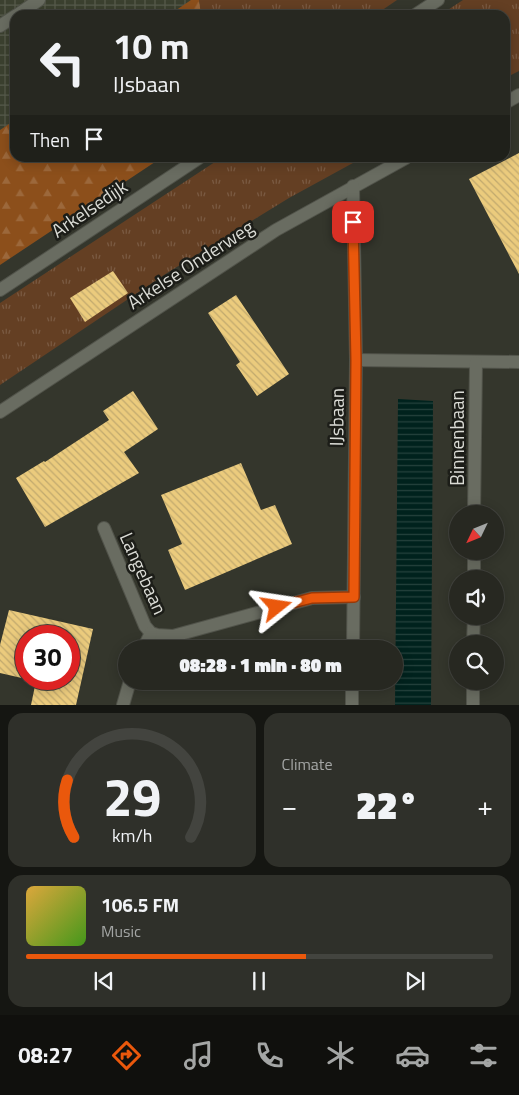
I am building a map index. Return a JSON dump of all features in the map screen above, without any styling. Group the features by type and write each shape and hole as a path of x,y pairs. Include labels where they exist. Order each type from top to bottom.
{"street":[{"path":"25,10 39,0"},
{"path":"423,10 438,0"},
{"name":"Arkelsedijk","path":"0,290 193,162"},
{"name":"Arkelse Onderweg","path":"0,412 276,230 398,162"},
{"name":"IJsbaan","path":"353,186 356,360 353,640"},
{"name":"Binnenbaan","path":"356,360 519,362"},
{"name":"Binnenbaan","path":"474,505 476,362"},
{"name":"Langebaan","path":"104,528 140,616 151,633 161,636 173,636 312,598 354,597"},
{"name":"Langebaan","path":"148,640 151,633"},
{"path":"124,705 128,690"},
{"path":"352,690 352,705"},
{"path":"473,690 473,705"}],"shaded area":[{"path":"0,0 351,0 336,10 10,10 10,162 14,162 0,229"}],"green space":[{"path":"191,0 199,0 200,10 176,10"},
{"path":"199,0 397,0 382,10 200,10"},
{"path":"463,0 519,0 519,71 510,76 510,10 448,10"},
{"path":"10,123 10,162 155,162 0,265 0,130"},
{"path":"215,162 355,162 289,198 167,273 0,385 0,303"}],"water":[{"path":"398,399 433,401 431,705 395,705 395,690 403,690 403,640 396,640"}],"building":[{"path":"519,153 519,274 469,179 502,162 510,162 510,158"},
{"path":"113,271 128,293 85,322 70,298"},
{"path":"236,295 289,374 257,396 236,365 240,362 208,313"},
{"path":"133,391 158,429 124,452 139,473 45,527 16,478 45,462 109,420 103,411"},
{"path":"241,463 261,510 275,505 292,544 185,590 168,550 182,544 161,495"},
{"path":"9,610 75,625 15,625 15,676 0,673 0,645"},
{"path":"80,626 93,629 80,687"},
{"path":"34,690 79,690 76,705 31,705"}],"route":[{"path":"277,607 312,598 354,597 356,360 353,222"}]}
